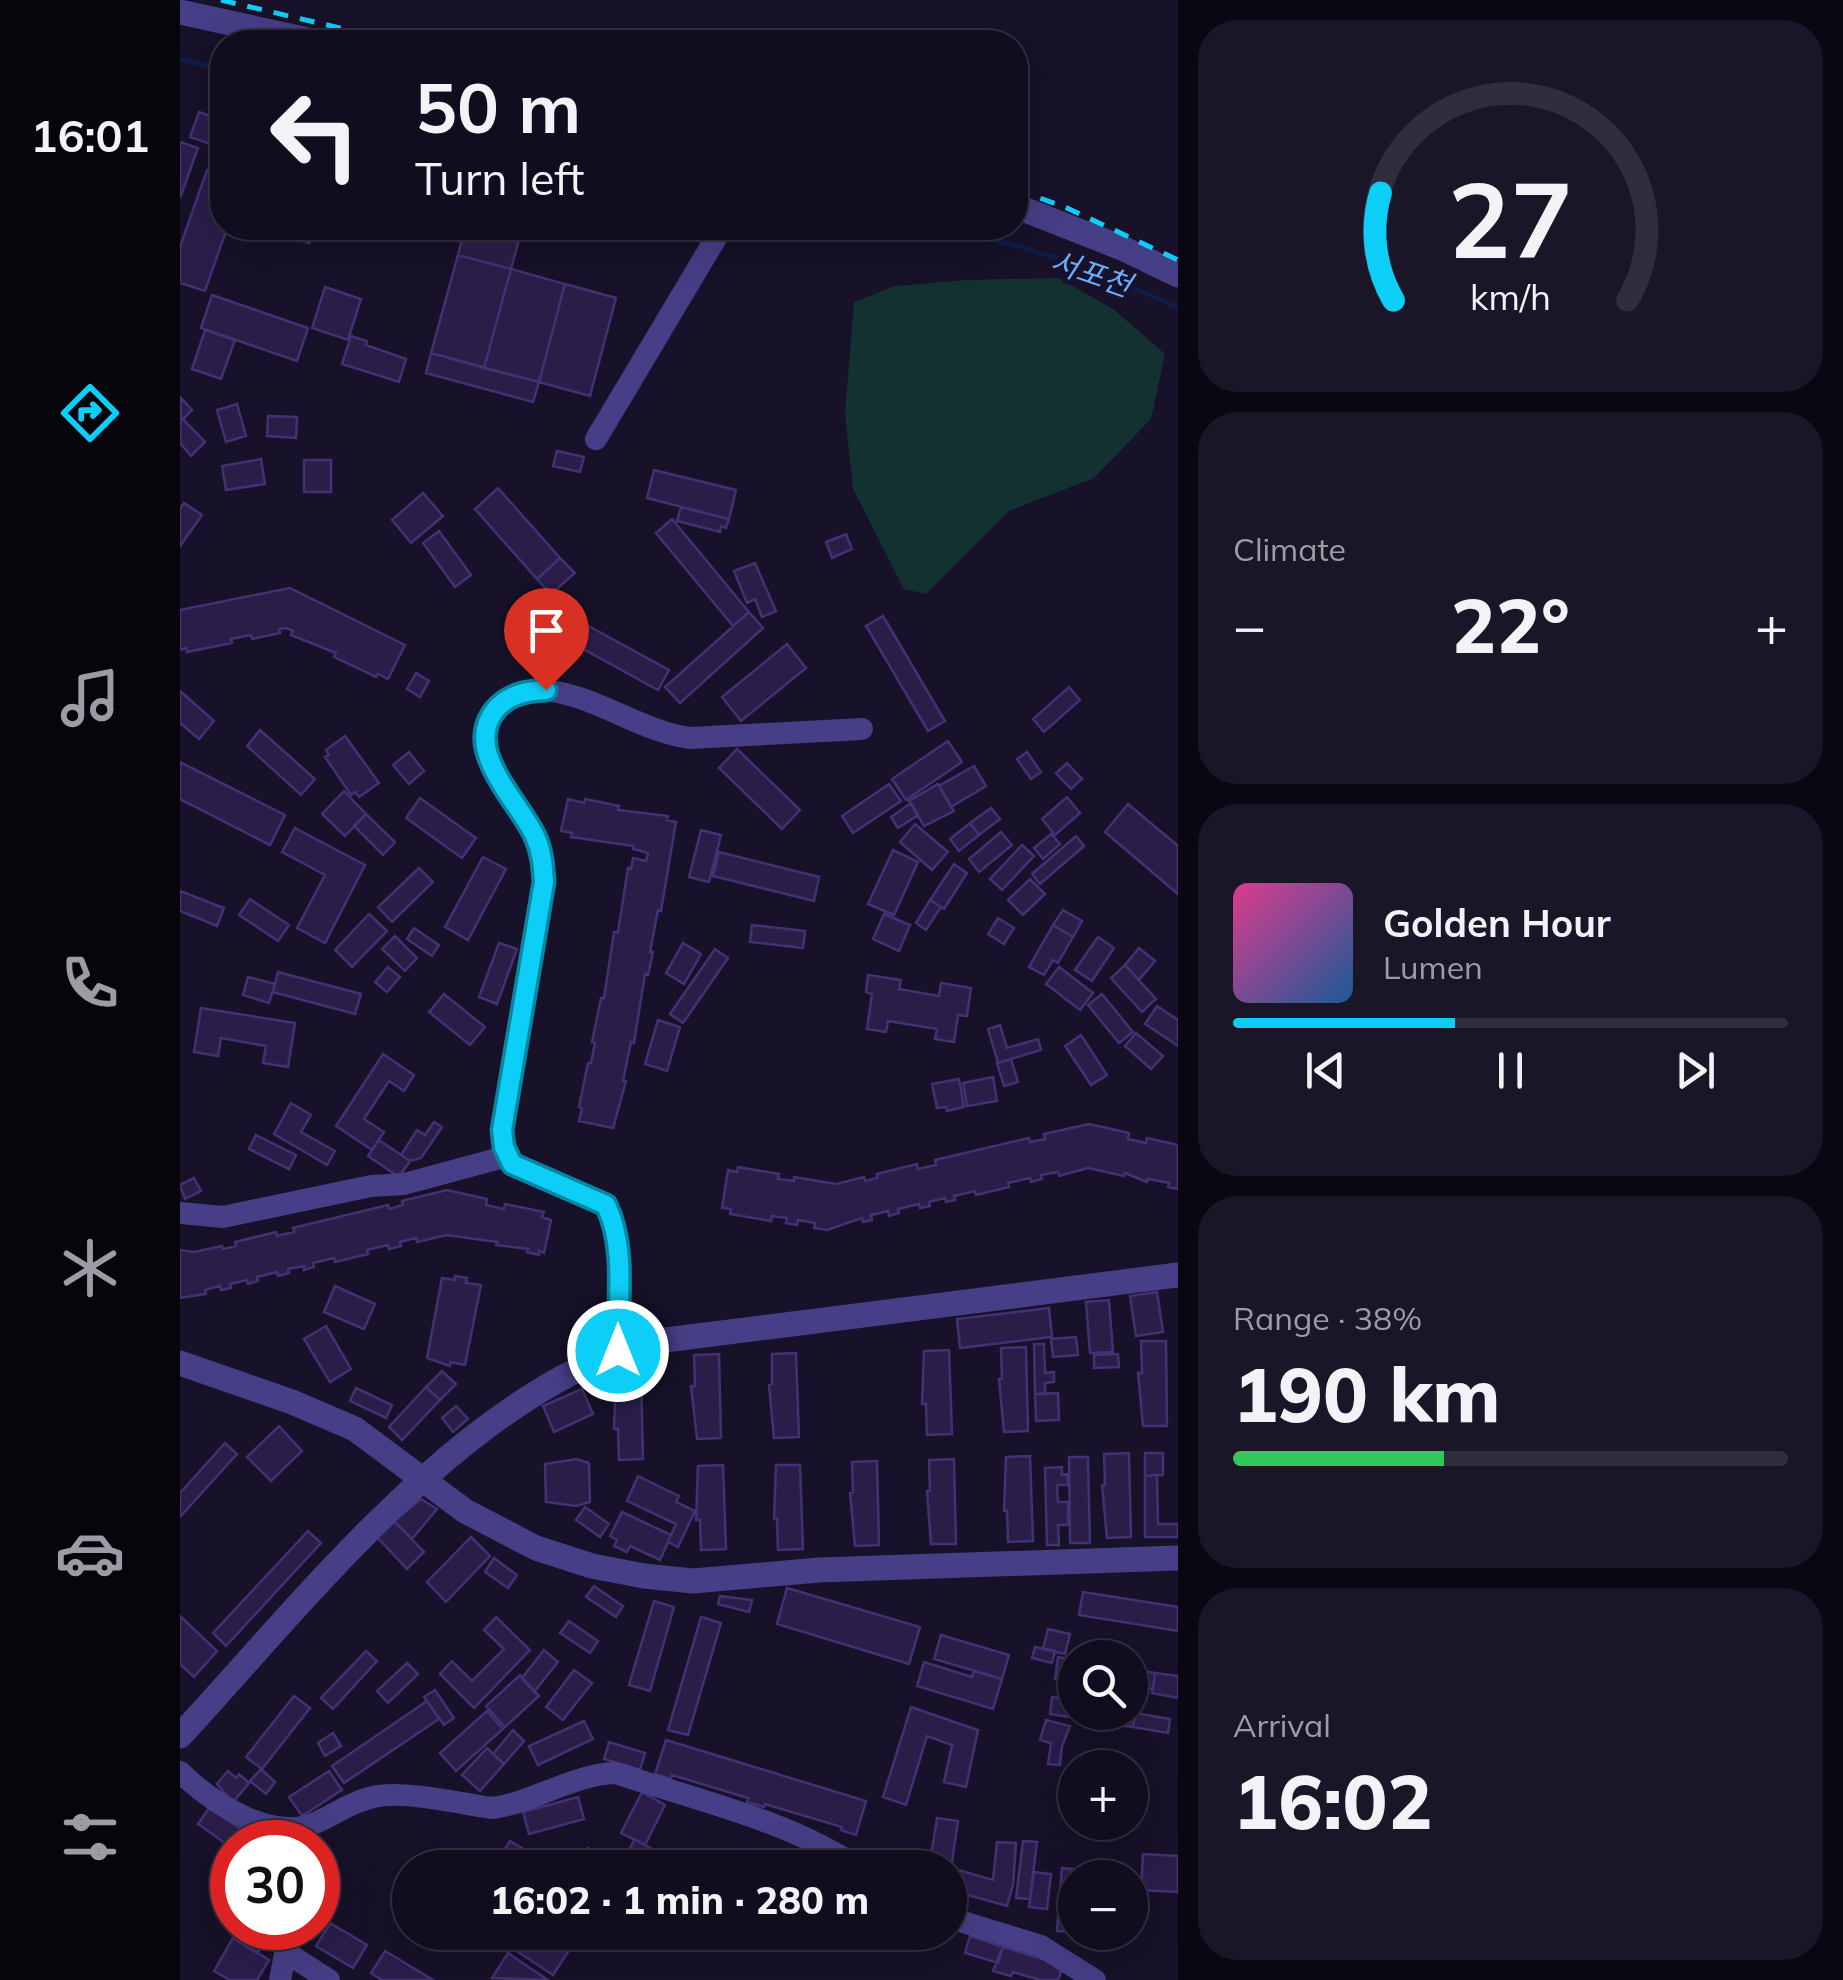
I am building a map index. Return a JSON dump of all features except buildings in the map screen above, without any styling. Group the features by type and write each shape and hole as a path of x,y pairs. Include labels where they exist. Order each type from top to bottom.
{"street":[{"path":"180,12 262,30"},
{"path":"1028,211 1178,275"},
{"path":"596,438 715,240"},
{"path":"618,1351 618,1249 614,1220 606,1205 512,1164 504,1147 502,1130 544,882 542,854 534,834 485,752 484,730 489,717 503,700 546,690 572,695 664,734 690,738 862,729"},
{"path":"180,1213 223,1217 371,1186 404,1184 508,1156"},
{"path":"180,1736 380,1520 426,1479 497,1417 542,1388 618,1351 642,1343 1178,1276"},
{"path":"180,1363 292,1402 354,1429 465,1510 536,1548 592,1566 693,1581 819,1570 1178,1558"},
{"path":"180,1772 192,1784 251,1820"},
{"path":"320,1820 363,1799 382,1795 493,1808 510,1806 598,1773 616,1772 768,1824 829,1850"},
{"path":"967,1923 1042,1946 1095,1980"},
{"path":"280,1980 286,1950"},
{"path":"286,1953 329,1980"}],"green space":[{"path":"1058,278 1113,309 1165,354 1151,419 1094,478 1009,511 926,594 904,589 853,489 845,413 854,302 895,286"}],"waterway":[{"name":"서포천","path":"180,59 210,66"},
{"name":"서포천","path":"996,240 1121,282 1178,308"}],"railway":[{"path":"221,0 348,30"},
{"path":"1028,194 1178,260"}],"route":[{"path":"546,690 503,700 484,730 485,752 542,854 544,882 502,1130 512,1164 593,1197 606,1205 614,1220 618,1249 618,1351"}]}
